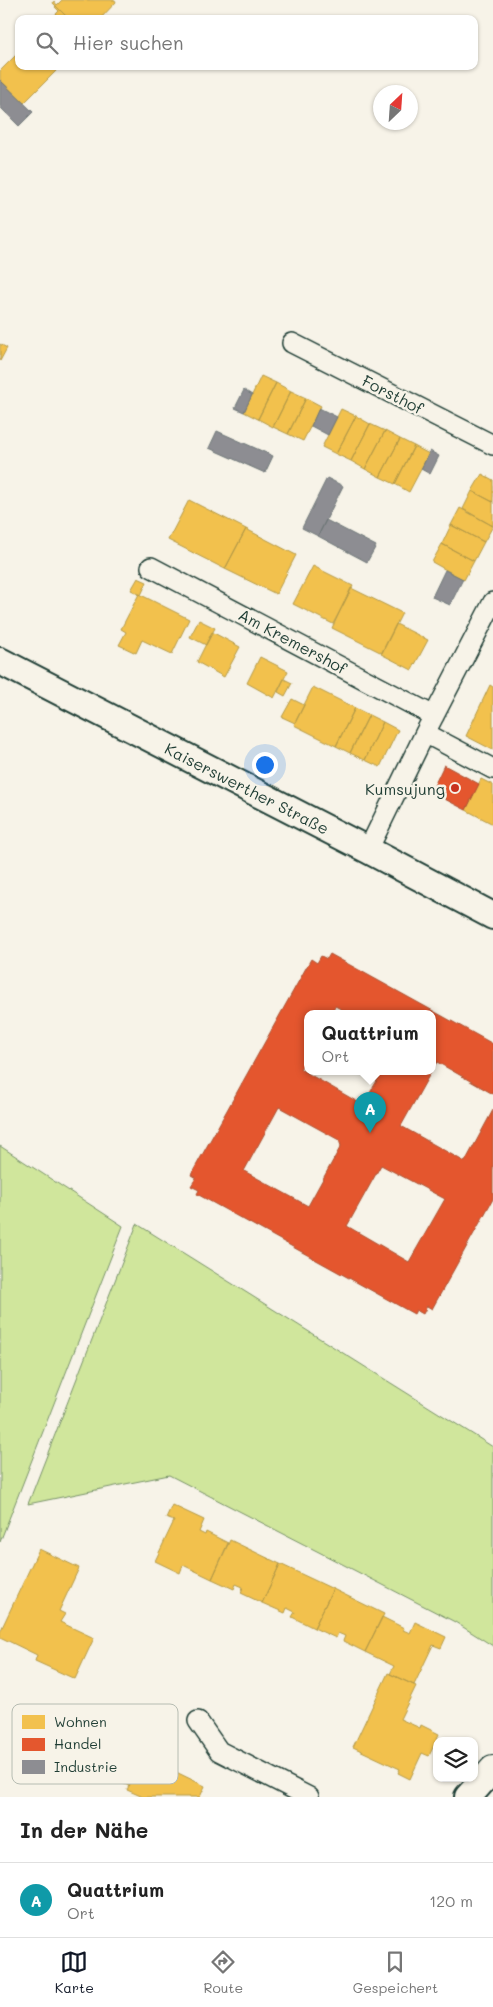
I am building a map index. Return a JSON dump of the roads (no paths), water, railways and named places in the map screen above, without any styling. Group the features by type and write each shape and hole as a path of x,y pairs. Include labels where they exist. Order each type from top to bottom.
{"main road":[{"name":"Kaiserswerther Straße","path":"0,662 493,916"},
{"path":"468,1797 493,1769"}],"street":[{"name":"Forsthof","path":"292,343 493,445"},
{"name":"Am Kremershof","path":"151,567 434,716"},
{"path":"368,850 425,733 493,602"},
{"path":"425,733 493,769"},
{"path":"198,1721 219,1751 309,1797"}],"place":[{"name":"Kumsujung","path":"455,788"},
{"name":"Quattrium","path":"370,1133"}]}
